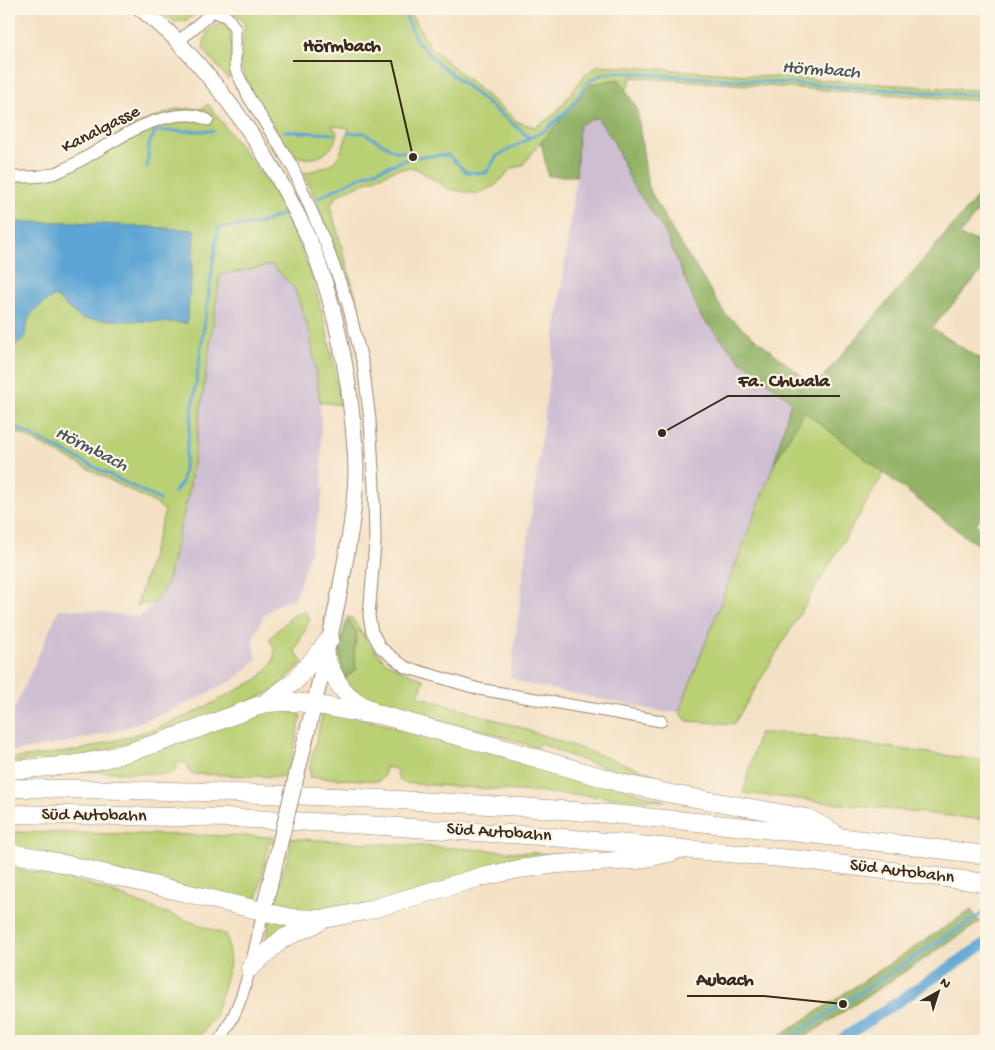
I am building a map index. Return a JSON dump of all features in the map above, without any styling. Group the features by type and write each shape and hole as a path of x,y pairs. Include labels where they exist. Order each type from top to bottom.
{"highway":[{"path":"263,704 295,681 330,638"},
{"path":"326,658 343,691 352,700 381,715"},
{"path":"9,770 46,768 102,759 166,740 263,704 279,701 315,703 362,714 381,715 512,750 621,783 807,818 842,837"},
{"name":"Süd Autobahn","path":"9,788 130,789 356,797 537,808 842,837 986,854"},
{"name":"Süd Autobahn","path":"9,814 231,818 542,836 690,848 986,882"},
{"path":"250,968 282,939 324,920 365,911 477,878 519,869 557,864 636,860 690,848"},
{"path":"9,853 39,858 291,918 324,920"}],"main road":[{"path":"141,9 178,42 239,116 269,162 300,218 324,279 342,350 352,416 356,473 352,525 326,658 264,912"}],"street":[{"path":"178,42 213,11 227,17 235,28 235,68 248,96 292,166 325,242 347,301 363,364 370,420 374,486 374,543 369,616 372,632 381,648 404,667 480,689 661,721"},
{"name":"Kanalgasse","path":"9,177 39,177 58,172 144,125 172,116 191,114 208,120"},
{"path":"219,1041 237,1005 250,968 264,912"}],"shaded area":[{"path":"597,117 614,142 632,184 664,230 701,317 741,361 791,401 774,464 679,712 664,712 522,683 510,677 576,176 579,125"},
{"path":"272,265 294,288 310,333 320,402 323,494 310,552 295,598 276,605 263,617 253,639 257,658 236,679 173,710 119,730 69,742 9,751 9,721 59,609 88,610 139,617 154,603 189,491 220,275"}],"green space":[{"path":"159,9 200,9 188,19 174,22"},
{"path":"230,9 408,9 431,48 518,122 535,127 554,115 585,75 599,65 986,91 986,101 632,77 626,91 619,79 541,142 522,166 512,168 496,185 477,194 449,189 415,168 397,169 339,194 330,206 358,304 304,173 324,167 336,160 343,148 349,128 331,125 337,132 335,141 326,153 319,156 304,158 296,156 289,151 248,86 240,64 245,24"},
{"path":"222,23 228,27 232,46 233,61 228,79 203,49 210,29"},
{"path":"619,79 637,109 648,187 673,232 726,315 815,386 986,187 986,200 959,236 982,242 986,252 986,266 932,328 986,363 986,509 976,524 986,534 986,550 966,537 804,411 774,464 791,401 741,361 701,317 664,230 632,184 614,142 597,117 579,125 576,176 548,176 541,142 591,84"},
{"path":"208,104 282,202 311,274 325,323 340,405 320,402 310,333 294,288 272,265 220,275 189,491 167,584 154,603 137,605 165,511 157,504 9,428 9,175 37,174 63,165 130,127 177,109 202,109"},
{"path":"803,410 884,473 734,724 687,721 679,712 774,464"},
{"path":"304,611 310,619 295,651 303,663 273,691 215,716 89,755 9,763 9,759 81,750 151,730 190,715 258,679 273,662 275,650 269,639 291,617"},
{"path":"346,617 352,618 367,642 387,663 424,680 418,696 519,727 656,775 655,780 567,755 539,743 537,748 491,733 415,714 415,711 381,705 360,696 344,679 356,669 354,652 357,632"},
{"path":"347,620 357,632 354,652 356,670 344,679 340,663 340,649"},
{"path":"268,709 298,711 301,717 289,769 286,769 284,777 194,774 189,772 187,763 177,763 177,770 168,774 75,771"},
{"path":"329,710 565,771 665,801 404,783 399,780 396,769 385,767 383,777 378,781 309,777 311,769 309,769 323,713"},
{"path":"759,733 787,733 986,761 986,820 743,793"},
{"path":"9,832 251,836 570,855 345,910 299,913 278,907 275,899 291,845 268,842 257,899 253,903 9,847"},
{"path":"9,867 88,884 227,935 230,964 215,1016 196,1041 9,1041"},
{"path":"971,910 980,922 799,1041 772,1041"},
{"path":"270,919 301,924 264,948"}],"water":[{"path":"9,222 72,222 195,230 187,323 81,319 55,296 32,313 27,323 24,340 9,348"}],"waterway":[{"name":"Hörmbach","path":"403,9 416,40 432,58 530,138 544,131 569,109 588,82 600,75 618,72 986,96"},
{"path":"147,167 149,144 155,131 213,131"},
{"path":"284,131 333,134"},
{"path":"348,133 364,133 395,151 411,153 413,157"},
{"name":"Hörmbach","path":"318,198 364,175 413,157 448,155 466,172 486,173 497,156 530,138"},
{"name":"Hörmbach","path":"174,493 182,482 218,228 258,224 286,213"},
{"name":"Hörmbach","path":"9,424 160,500"},
{"path":"786,1041 986,911"},
{"path":"839,1041 986,943"}],"place":[{"name":"Hörmbach","path":"413,157"},
{"name":"Fa. Chwala","path":"662,433"},
{"name":"Aubach","path":"843,1004"}]}
